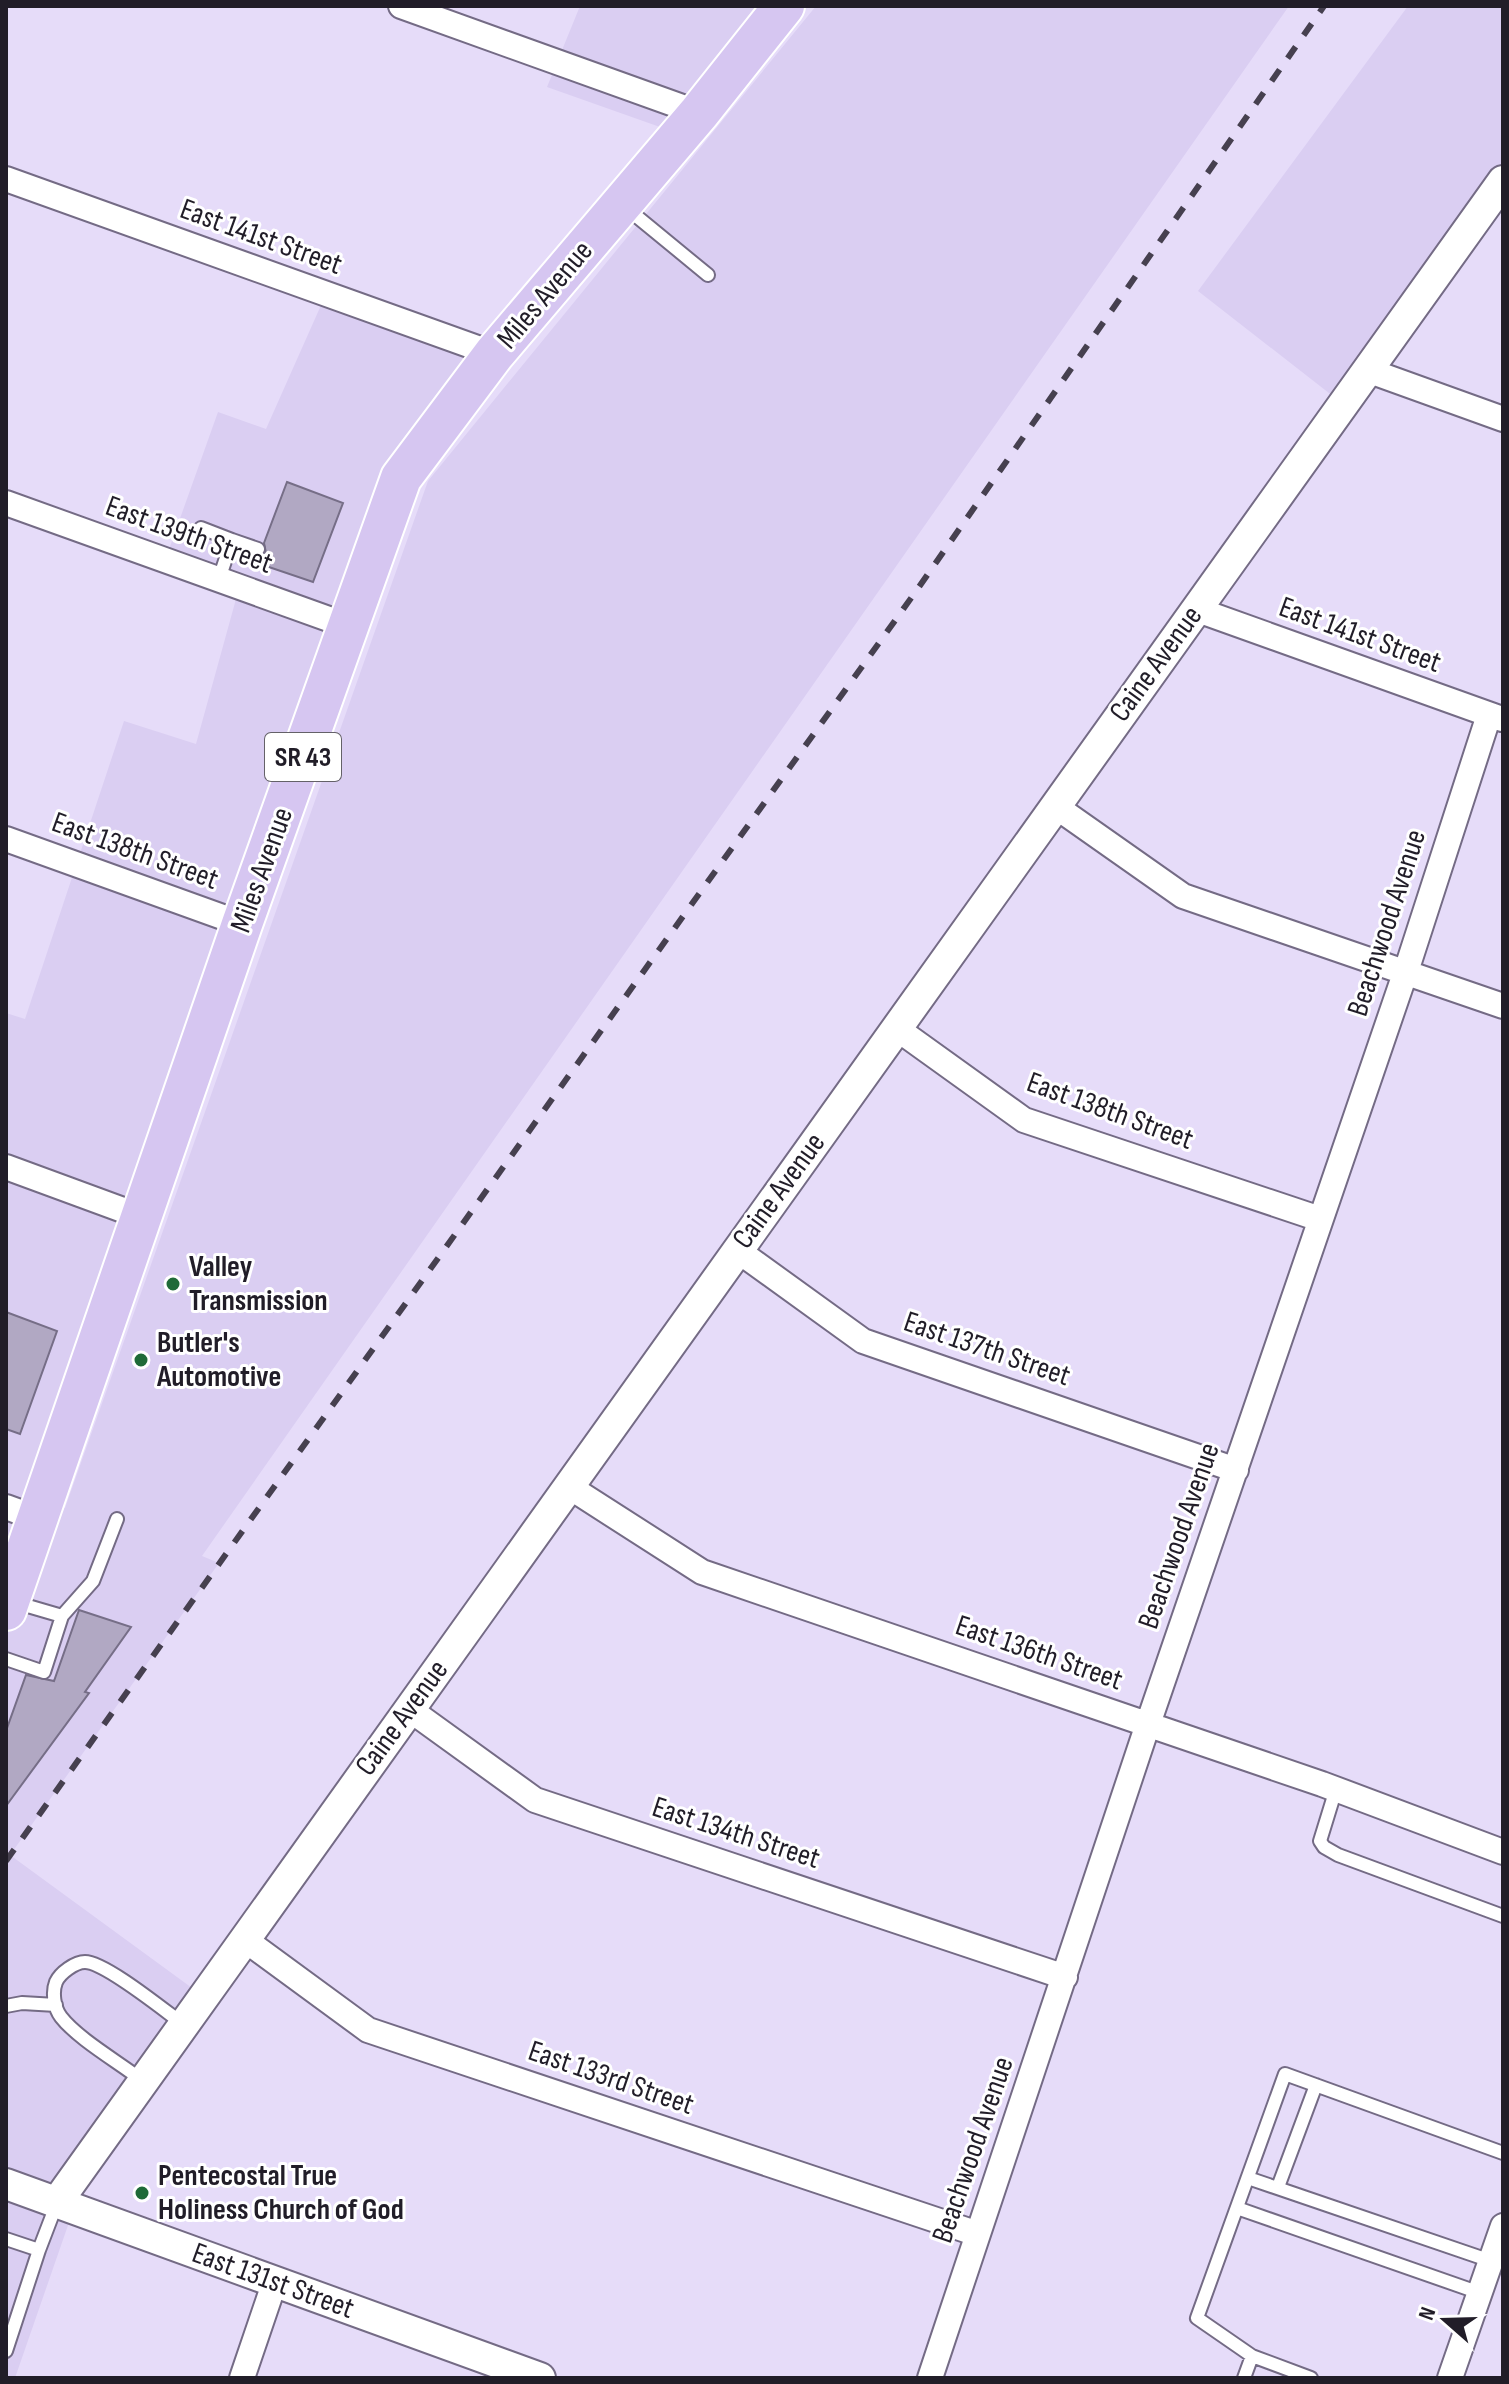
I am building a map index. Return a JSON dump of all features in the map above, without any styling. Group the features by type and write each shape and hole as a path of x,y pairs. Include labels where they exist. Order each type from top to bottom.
{"main road":[{"name":"Miles Avenue","path":"8,1606 23,1513 142,1217 242,924 351,627 401,478 494,354 699,113 784,6"}],"street":[{"path":"401,6 699,113"},
{"name":"East 141st Street","path":"6,179 494,354"},
{"name":"Caine Avenue","path":"57,2202 1503,181"},
{"path":"1367,370 1503,419"},
{"name":"East 139th Street","path":"6,503 351,627"},
{"name":"East 141st Street","path":"1195,609 1496,717"},
{"name":"Beachwood Avenue","path":"930,2378 1320,1219 1496,717"},
{"path":"1055,806 1183,896 1503,1006"},
{"name":"East 138th Street","path":"6,839 242,924"},
{"name":"East 138th Street","path":"896,1028 1024,1120 1320,1219"},
{"path":"6,1167 142,1217"},
{"name":"East 137th Street","path":"737,1250 863,1341 1236,1470"},
{"name":"East 136th Street","path":"568,1486 702,1572 1336,1789 1503,1852"},
{"name":"East 134th Street","path":"409,1709 535,1800 1065,1977"},
{"name":"East 133rd Street","path":"244,1939 368,2030 978,2234"},
{"name":"East 131st Street","path":"6,2184 540,2378"},
{"path":"1450,2378 1503,2226"},
{"path":"242,2378 275,2281"}],"lane":[{"path":"621,204 708,275"},
{"path":"201,528 258,549"},
{"path":"219,579 232,540"},
{"path":"6,1659 44,1672 62,1616 93,1581 117,1519"},
{"path":"8,1606 62,1616"},
{"path":"1336,1789 1320,1841 1324,1847 1338,1855 1503,1916"},
{"path":"143,2081 69,2026 58,2014 54,1997 56,1981 67,1969 85,1962 105,1969 183,2024"},
{"path":"6,2006 22,2003 56,2005"},
{"path":"1311,2378 1252,2356 1197,2318 1285,2074 1503,2153"},
{"path":"1278,2187 1316,2085"},
{"path":"1248,2178 1491,2261"},
{"path":"6,2351 57,2202"},
{"path":"1237,2208 1480,2293"},
{"path":"6,2239 39,2250"},
{"path":"1244,2378 1252,2356"}],"shaded area":[{"path":"580,6 784,6 676,139 660,127 547,87"},
{"path":"816,6 1289,6 202,1556 219,1563 10,1855 203,1996 58,2202 74,2208 15,2378 6,2378 6,1013 25,1019 124,721 196,744 236,599 162,569 218,412 266,429 326,294 494,354 401,479 46,1502 65,1508 428,481"},
{"path":"1408,6 1503,6 1503,181 1343,404 1198,291"}],"building":[{"path":"287,482 343,503 313,582 257,563 266,553 264,543"},
{"path":"6,1312 57,1331 20,1434 6,1429"},
{"path":"79,1610 131,1627 85,1692 89,1693 6,1806 6,1731 26,1675 54,1681"}],"railway":[{"path":"6,1861 914,594 1324,6"}],"place":[{"name":"Valley Transmission","path":"173,1284"},
{"name":"Butler's Automotive","path":"141,1360"},
{"name":"Pentecostal True Holiness Church of God","path":"142,2193"}]}
